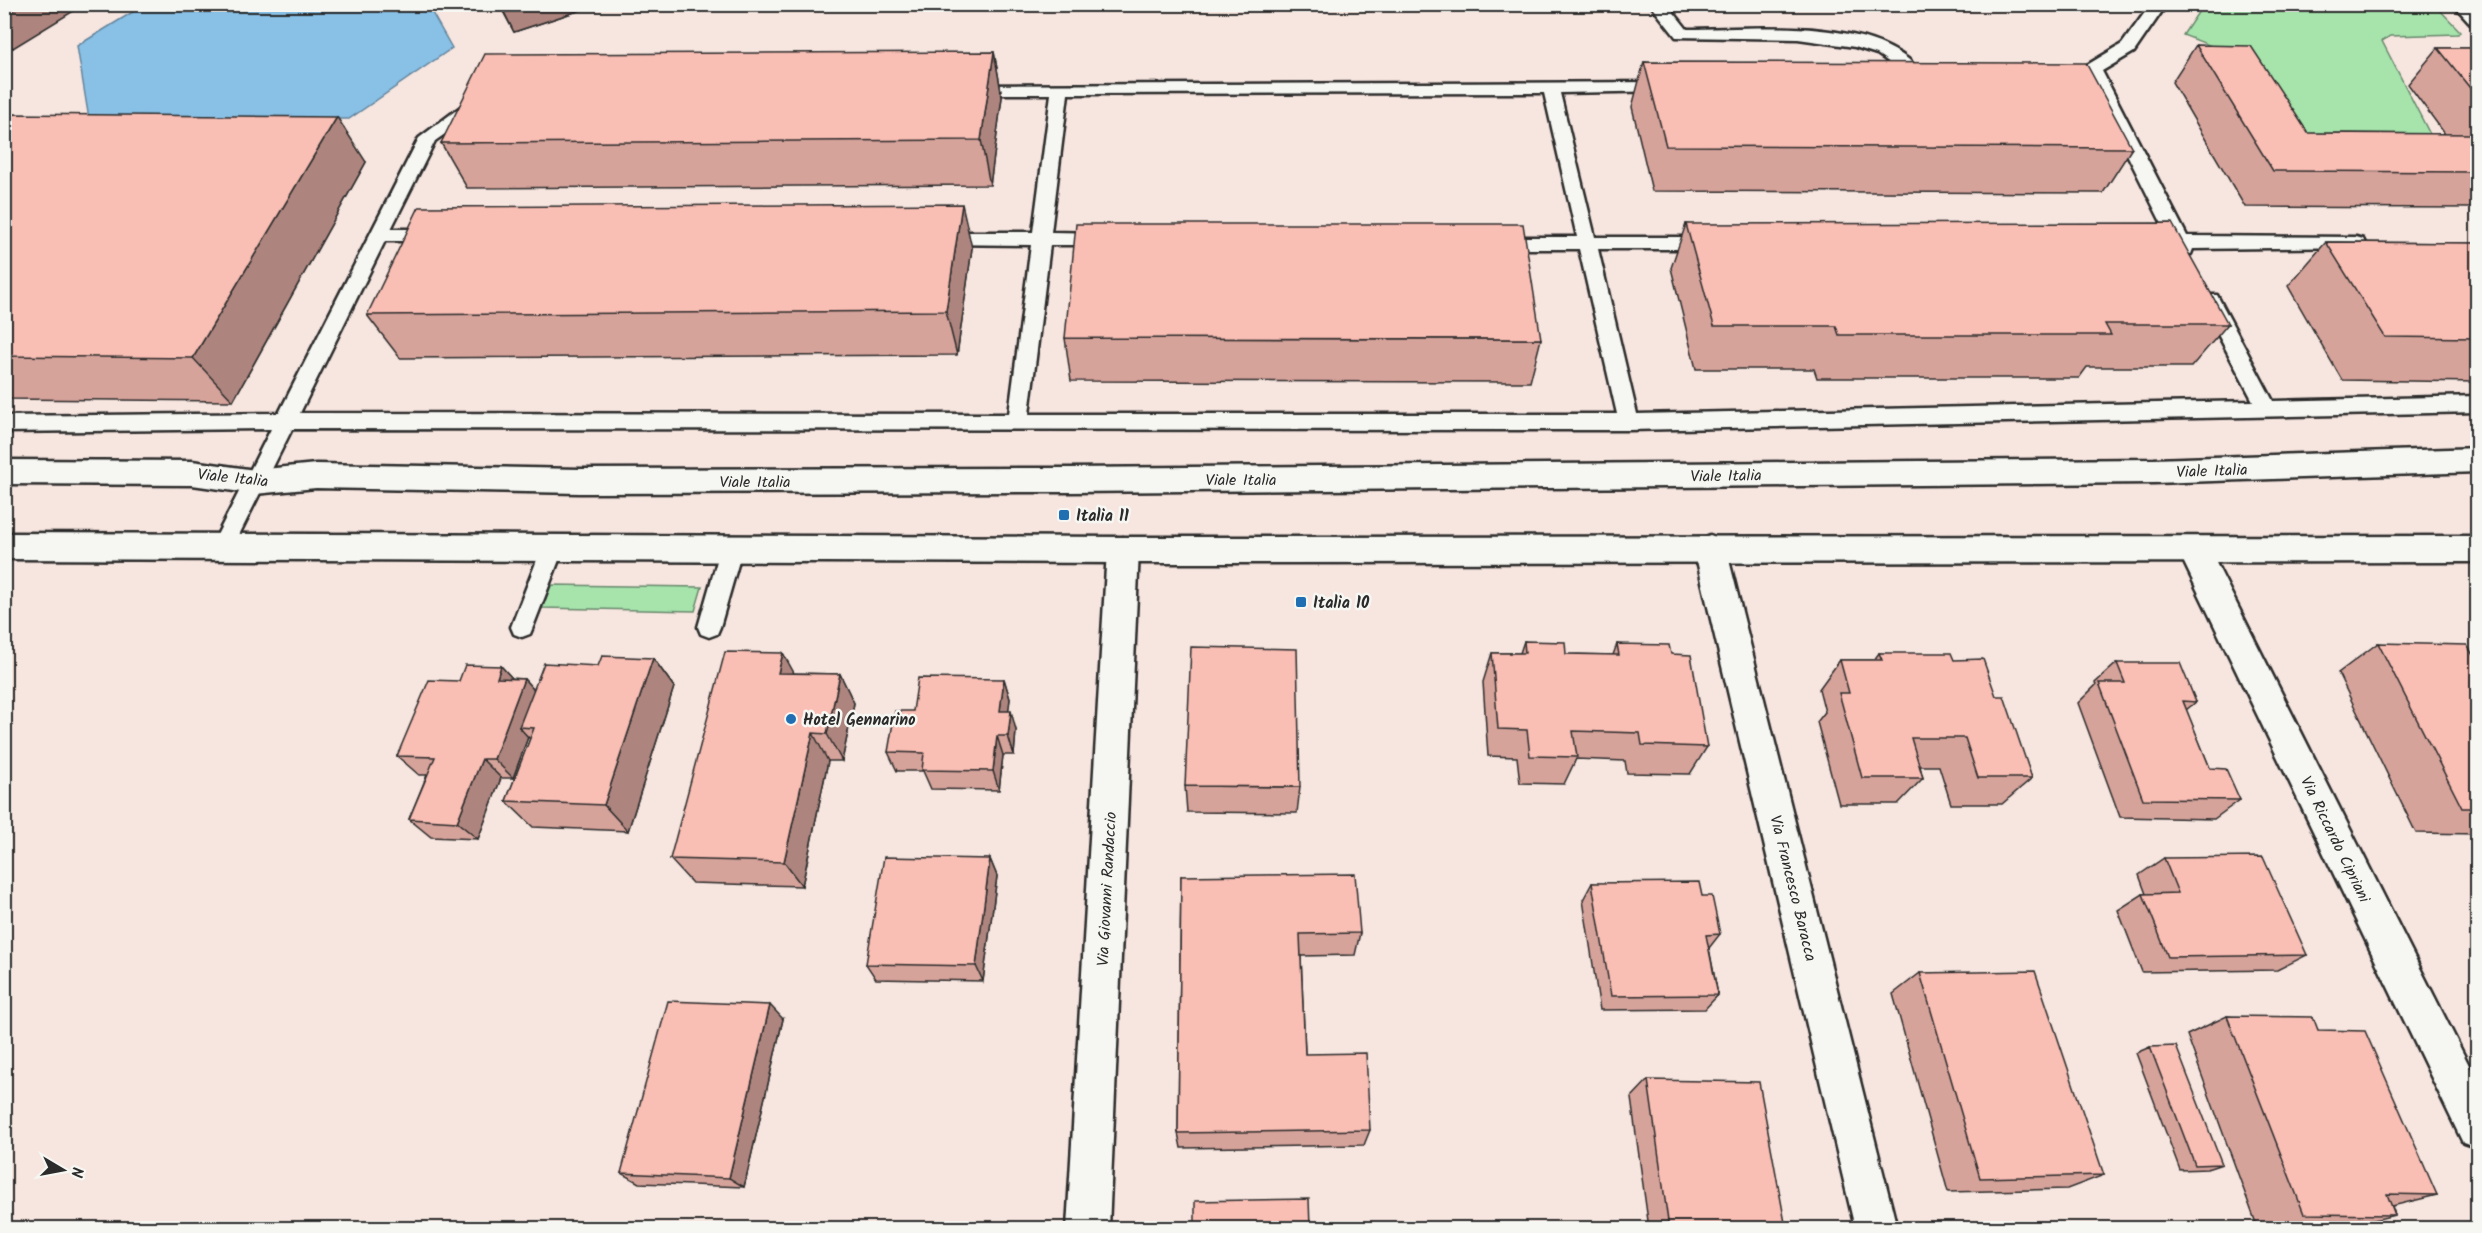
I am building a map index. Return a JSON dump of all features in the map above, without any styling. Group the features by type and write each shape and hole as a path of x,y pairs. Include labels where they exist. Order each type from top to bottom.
{"street":[{"name":"Viale Italia","path":"4,472 192,473 255,482 316,476 580,481 2142,472 2478,460"},
{"path":"4,546 1123,550 2478,549"},
{"name":"Via Francesco Baracca","path":"1710,548 1876,1228"},
{"name":"Via Giovanni Randaccio","path":"1088,1228 1123,550"},
{"name":"Via Riccardo Cipriani","path":"2194,550 2478,1128"}],"lane":[{"path":"1658,4 1682,34 1820,36 1849,39 1878,49 1902,63 1926,86 1897,86"},
{"path":"2048,84 2093,69 2128,48 2159,4"},
{"path":"2461,4 2478,22"},
{"path":"2093,69 2191,263"},
{"path":"953,89 1682,87"},
{"path":"1551,88 1629,422"},
{"path":"222,547 428,138 495,90"},
{"path":"1018,421 1060,90"},
{"path":"380,235 450,236"},
{"path":"923,238 1124,239"},
{"path":"1480,242 1729,243"},
{"path":"2132,242 2370,243"},
{"path":"2202,284 2268,410"},
{"path":"4,424 285,421 1629,422 2478,404"},
{"path":"522,627 553,547"},
{"path":"709,627 732,547"}],"path":[{"path":"4,1013 10,1015 4,1029"}],"green space":[{"path":"2203,5 2435,5 2460,31 2458,34 2390,36 2382,41 2437,148 2281,143 2212,46 2183,35"},
{"path":"549,585 702,587 695,611 541,608"}],"water":[{"path":"427,4 452,48 349,119 89,119 77,46 144,5"}],"building":[{"path":"4,4 22,4 4,15"},
{"path":"2196,45 2251,46 2308,133 2478,134 2478,172 2273,171"},
{"path":"2438,48 2478,48 2478,98"},
{"path":"994,52 981,140 441,143 485,54"},
{"path":"1644,62 2086,63 2132,148 1666,146"},
{"path":"8,114 337,117 193,358 4,356 4,119"},
{"path":"962,204 946,311 367,315 419,207"},
{"path":"2172,223 2228,324 2105,324 2111,335 1839,335 1836,326 1714,326 1686,224"},
{"path":"1076,224 1523,224 1541,339 1065,338"},
{"path":"2326,242 2478,243 2478,338 2385,337"},
{"path":"1524,641 1565,642 1566,654 1619,655 1617,644 1669,645 1671,654 1691,655 1707,747 1642,745 1640,733 1573,731 1577,757 1530,756 1527,730 1498,729 1492,653 1525,653"},
{"path":"2378,643 2467,645 2478,663 2478,808 2462,808"},
{"path":"1191,647 1297,649 1300,787 1185,786"},
{"path":"725,652 783,653 778,673 840,674 827,734 813,733 784,862 670,859"},
{"path":"1879,653 1951,653 1954,660 1983,659 1996,696 2004,696 2032,778 1978,778 1965,738 1911,738 1923,778 1862,778 1839,693 1849,693 1840,660 1882,660"},
{"path":"602,656 653,658 604,805 506,801 534,728 519,727 544,663 598,666"},
{"path":"2117,663 2180,663 2196,702 2183,701 2210,768 2226,769 2240,800 2143,799 2099,683 2125,683"},
{"path":"465,665 501,666 497,678 524,679 494,759 482,759 457,822 409,819 435,757 397,756 429,680 459,681"},
{"path":"918,678 1004,679 1000,711 1011,711 1008,736 997,736 993,771 922,770 924,753 888,752 895,711 913,711"},
{"path":"884,857 990,859 976,966 866,964"},
{"path":"2263,857 2307,955 2168,957 2143,894 2178,893 2164,858"},
{"path":"1355,874 1360,933 1300,934 1305,1054 1366,1053 1370,1130 1178,1133 1181,876"},
{"path":"1699,882 1702,896 1712,896 1720,934 1706,935 1718,995 1611,996 1592,883"},
{"path":"2035,971 2104,1175 1980,1178 1920,973"},
{"path":"668,1001 770,1005 729,1178 621,1173"},
{"path":"2227,1016 2313,1017 2318,1030 2365,1031 2437,1195 2387,1194 2395,1215 2304,1214"},
{"path":"2176,1046 2222,1164 2195,1165 2150,1047"},
{"path":"1648,1080 1759,1082 1786,1228 1669,1228"},
{"path":"1309,1199 1310,1228 1195,1228 1195,1201"}],"place":[{"name":"Italia 11","path":"1064,515"},
{"name":"Italia 10","path":"1301,602"},
{"name":"Hotel Gennarino","path":"791,719"}]}
